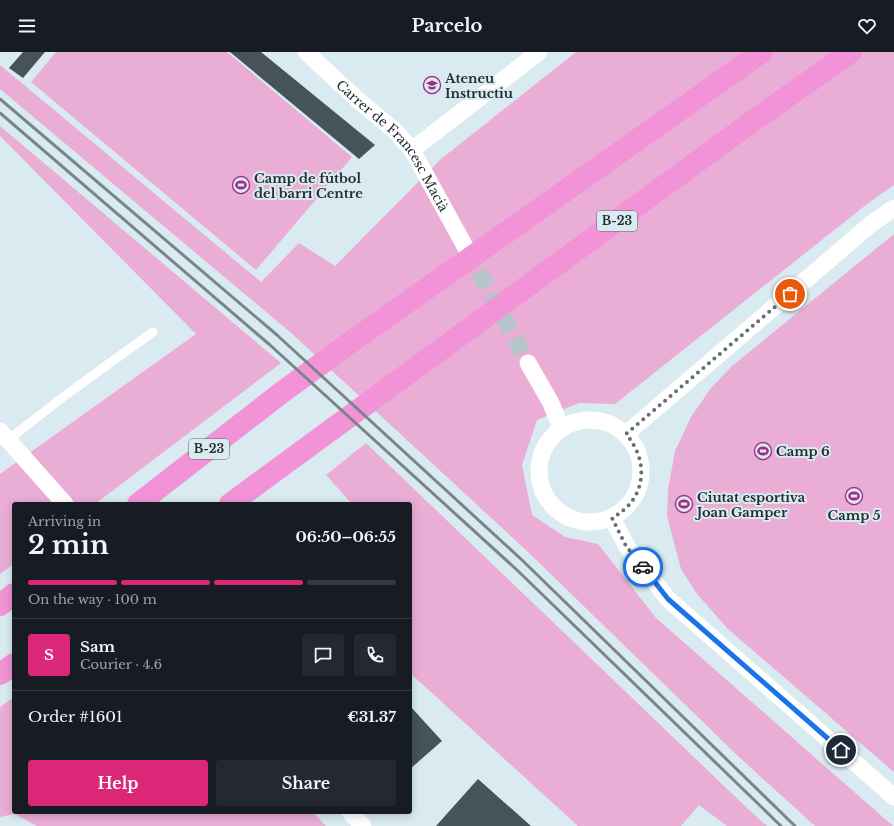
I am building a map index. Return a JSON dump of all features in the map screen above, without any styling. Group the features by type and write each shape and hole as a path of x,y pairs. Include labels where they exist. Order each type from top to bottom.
{"highway":[{"name":"B-23","path":"141,502 281,393 351,342 762,52"},
{"name":"B-23","path":"233,502 750,123 851,52"},
{"path":"0,605 12,596"},
{"path":"0,674 12,665"}],"street":[{"name":"Carrer de Francesc Macià","path":"306,52 359,101 394,130 412,150 467,250"},
{"path":"412,150 539,52"},
{"path":"626,434 859,234 894,208"},
{"path":"528,363 551,403 560,422 561,428"},
{"path":"584,420 596,420 608,423 626,434 634,443 638,452 641,465 641,478 638,492 626,509 612,518 591,523 578,522 558,512 544,496 539,479 538,468 540,457 549,440 561,428 571,423 584,420"},
{"path":"4,435 63,502"},
{"path":"612,518 626,546 668,599 894,797"}],"lane":[{"path":"4,435 68,394 154,332"}],"shaded area":[{"name":"Camp de fútbol del barri Centre","path":"56,52 227,52 352,157 256,270 31,82"},
{"path":"576,52 894,52 894,185 871,201 615,404 579,403 537,420 522,465 532,515 565,537 598,544 656,618 893,826 815,826 739,757 528,552 290,332 0,89 0,65 261,282 299,243 335,266 441,159"},
{"path":"0,126 281,363 98,502 12,502 12,565 0,574 0,474 196,334 0,136"},
{"path":"894,234 894,772 727,628 697,594 681,569 667,516 668,490 675,451 691,417 711,388 732,366"},
{"path":"366,443 767,826 727,826 699,805 681,826 578,826 412,675 412,502 350,502 326,475"},
{"path":"12,698 12,814 15,814 0,817 0,707"},
{"path":"15,814 315,814 326,826 37,826"}],"building":[{"path":"23,52 45,52 23,78 9,68"},
{"path":"230,52 261,52 375,145 359,159"},
{"path":"412,708 442,741 412,767"},
{"path":"478,779 531,826 436,826"}],"tunnel":[{"path":"467,250 528,363"}],"railway":[{"path":"0,99 277,335 522,560 795,826"},
{"path":"0,113 270,345 517,570 781,826"}],"way so far":[{"path":"643,567 626,546 612,518 626,509 638,492 641,478 641,465 638,452 634,443 626,434 790,294"}],"place":[{"name":"Ateneu Instructiu","path":"432,85"},
{"name":"Camp de fútbol del barri Centre","path":"241,185"},
{"name":"Camp 6","path":"763,451"},
{"name":"Camp 5","path":"854,496"},
{"name":"Ciutat esportiva Joan Gamper","path":"684,504"}],"route":[{"path":"643,567 668,599 841,750"}]}
